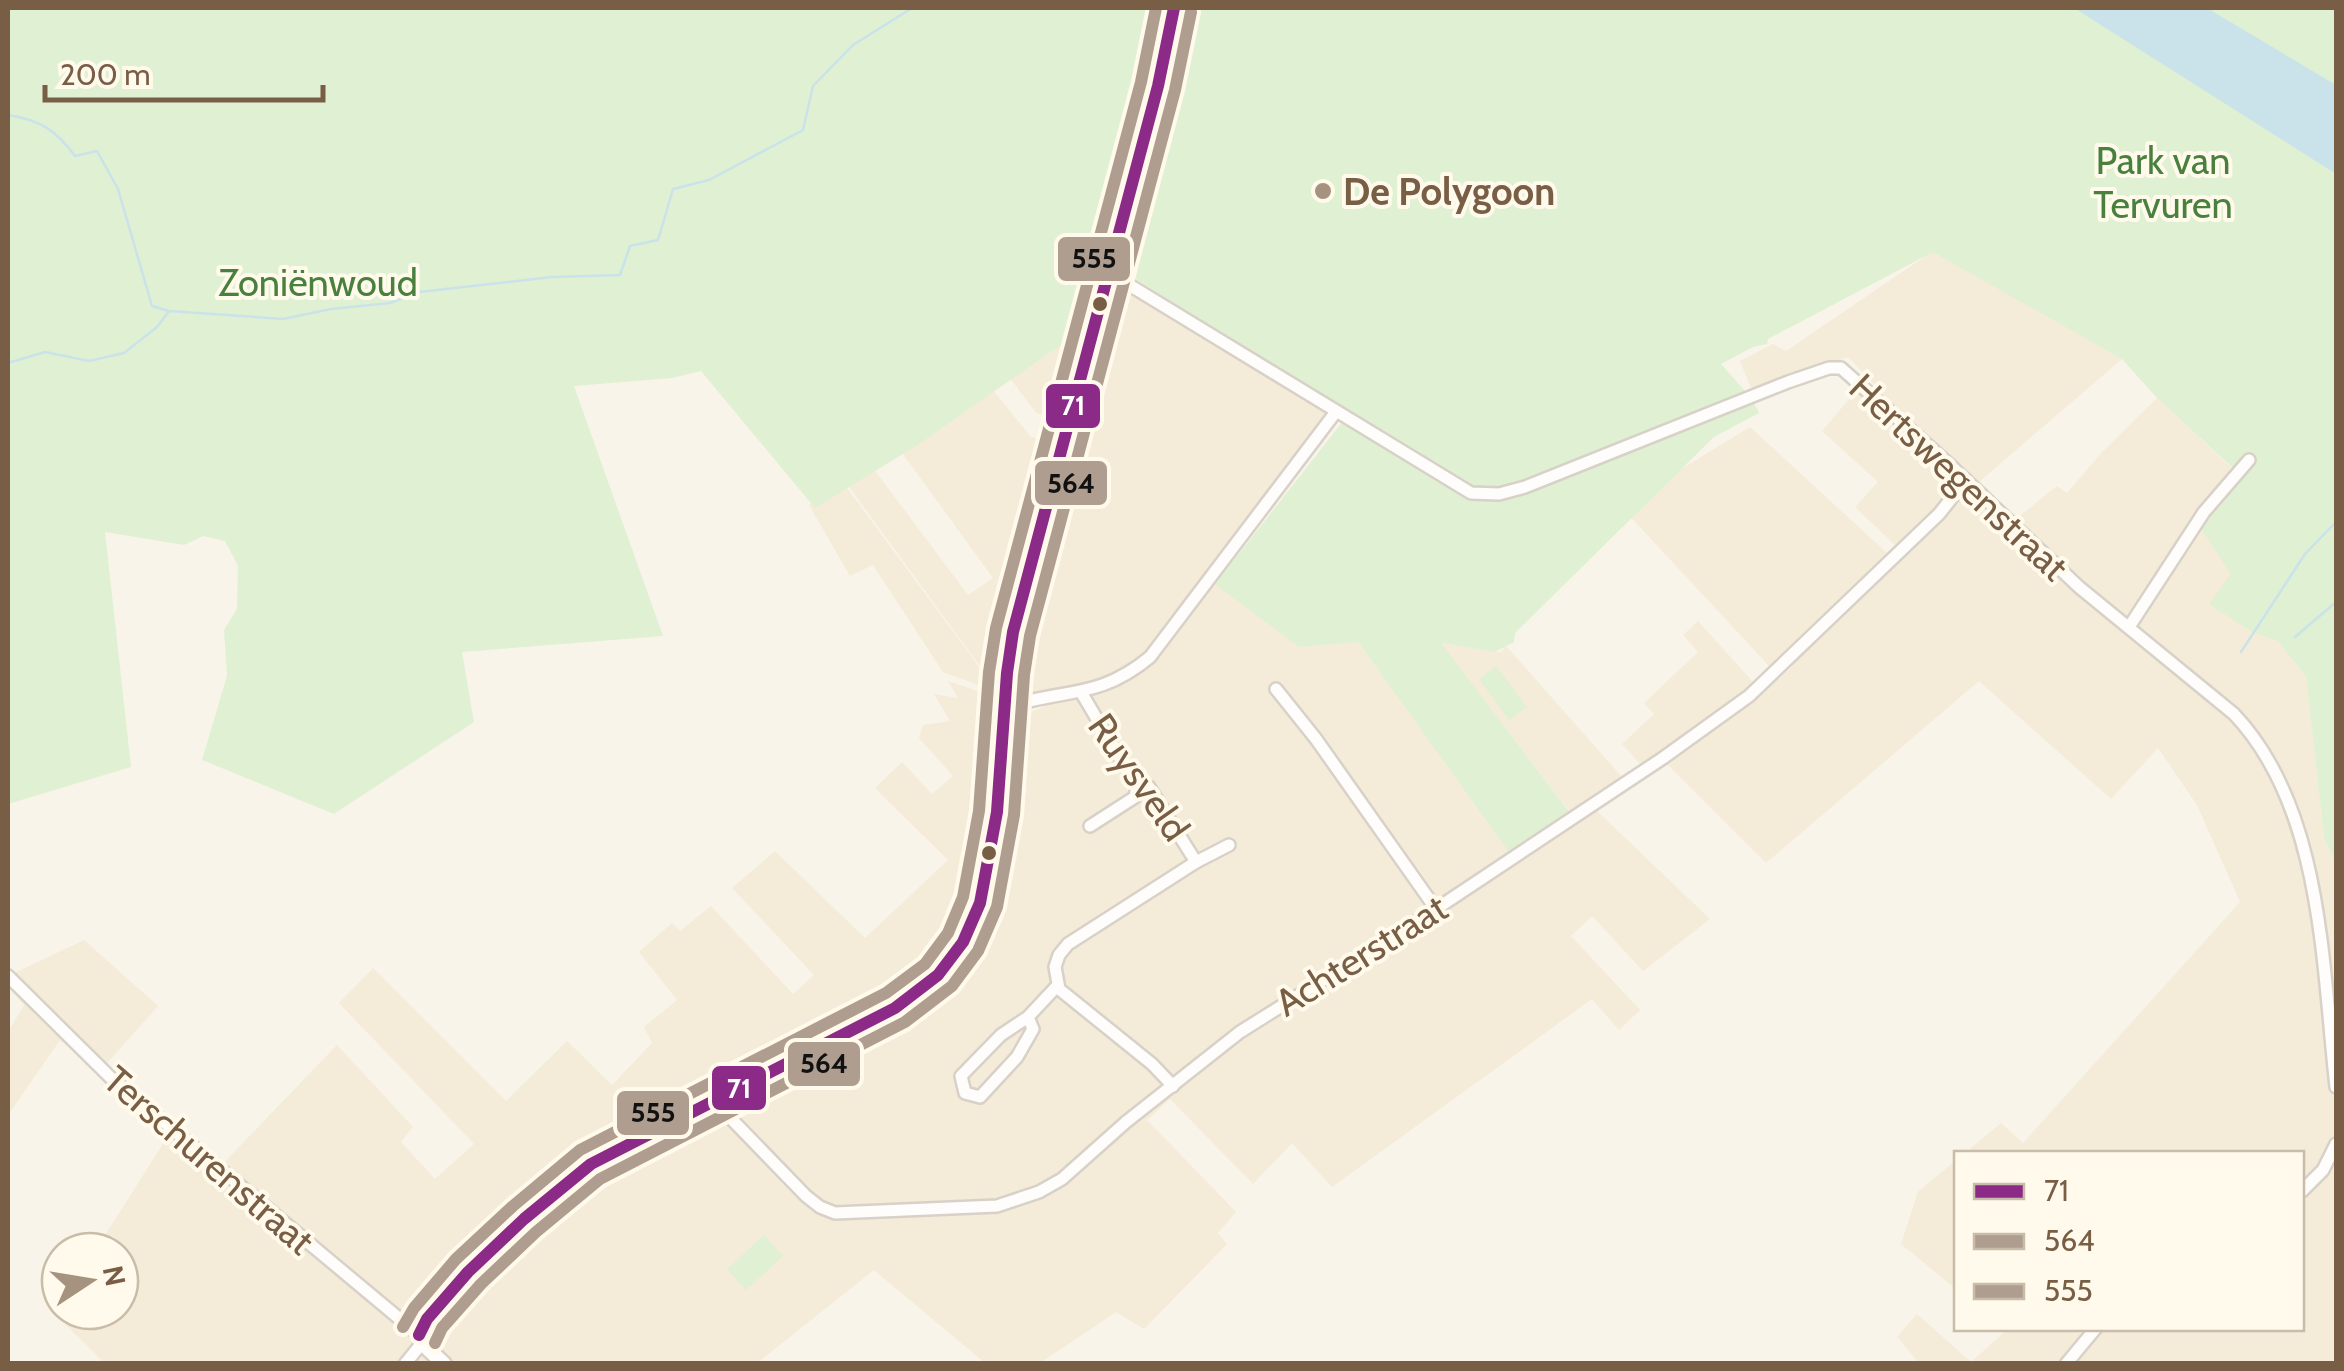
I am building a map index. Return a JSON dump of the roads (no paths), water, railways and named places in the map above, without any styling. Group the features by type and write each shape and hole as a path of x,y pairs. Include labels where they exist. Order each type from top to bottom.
{"street":[{"path":"405,1364 421,1339 421,1327 439,1304 557,1188 591,1164 894,1008 939,975 957,952 976,910 992,848 1001,710 1013,632 1158,86 1174,8"},
{"name":"Hertswegenstraat","path":"1108,272 1471,493 1499,494 1525,487 1770,389 1836,367 1966,480 2079,587 2252,733 2295,818 2312,878 2336,1087"},
{"path":"1001,710 1102,687 1128,676 1150,656 1336,413"},
{"path":"2130,627 2204,512 2250,460"},
{"name":"Achterstraat","path":"714,1101 806,1196 828,1211 853,1215 977,1208 1014,1202 1062,1179 1126,1122 1240,1032 1436,909 1750,696 1939,514 1966,480"},
{"path":"1276,689 1316,738 1436,909"},
{"name":"Ruysveld","path":"1081,692 1137,786 1149,787 1196,862"},
{"path":"1090,826 1135,797 1137,786"},
{"name":"Ruysveld","path":"1057,986 1055,967 1068,944 1229,844"},
{"name":"Terschurenstraat","path":"8,976 124,1089 421,1339"},
{"path":"1028,1017 1033,1029 1016,1057 980,1097 966,1093 961,1076 1057,986 1068,1000 1152,1064 1173,1086"},
{"path":"2304,1189 2323,1170 2336,1144"},
{"path":"2066,1364 2094,1331"},
{"path":"421,1339 444,1364"}],"water":[{"path":"2074,8 2207,8 2336,85 2336,174"}],"waterway":[{"path":"8,363 45,352 89,361 124,353 157,327 169,311 283,319 390,303 419,292 552,277 620,275 630,246 658,240 673,189 709,180 803,130 813,86 853,45 912,8"},
{"path":"8,115 46,128 75,156 97,151 118,189 152,306 169,311"},
{"path":"2241,652 2305,554 2336,522"},
{"path":"2295,637 2336,602"}],"place":[{"name":"De Polygoon","path":"1323,191"}],"park label":[{"name":"Park van Tervuren","path":"2163,182"},
{"name":"Zoniënwoud","path":"318,282"}]}
